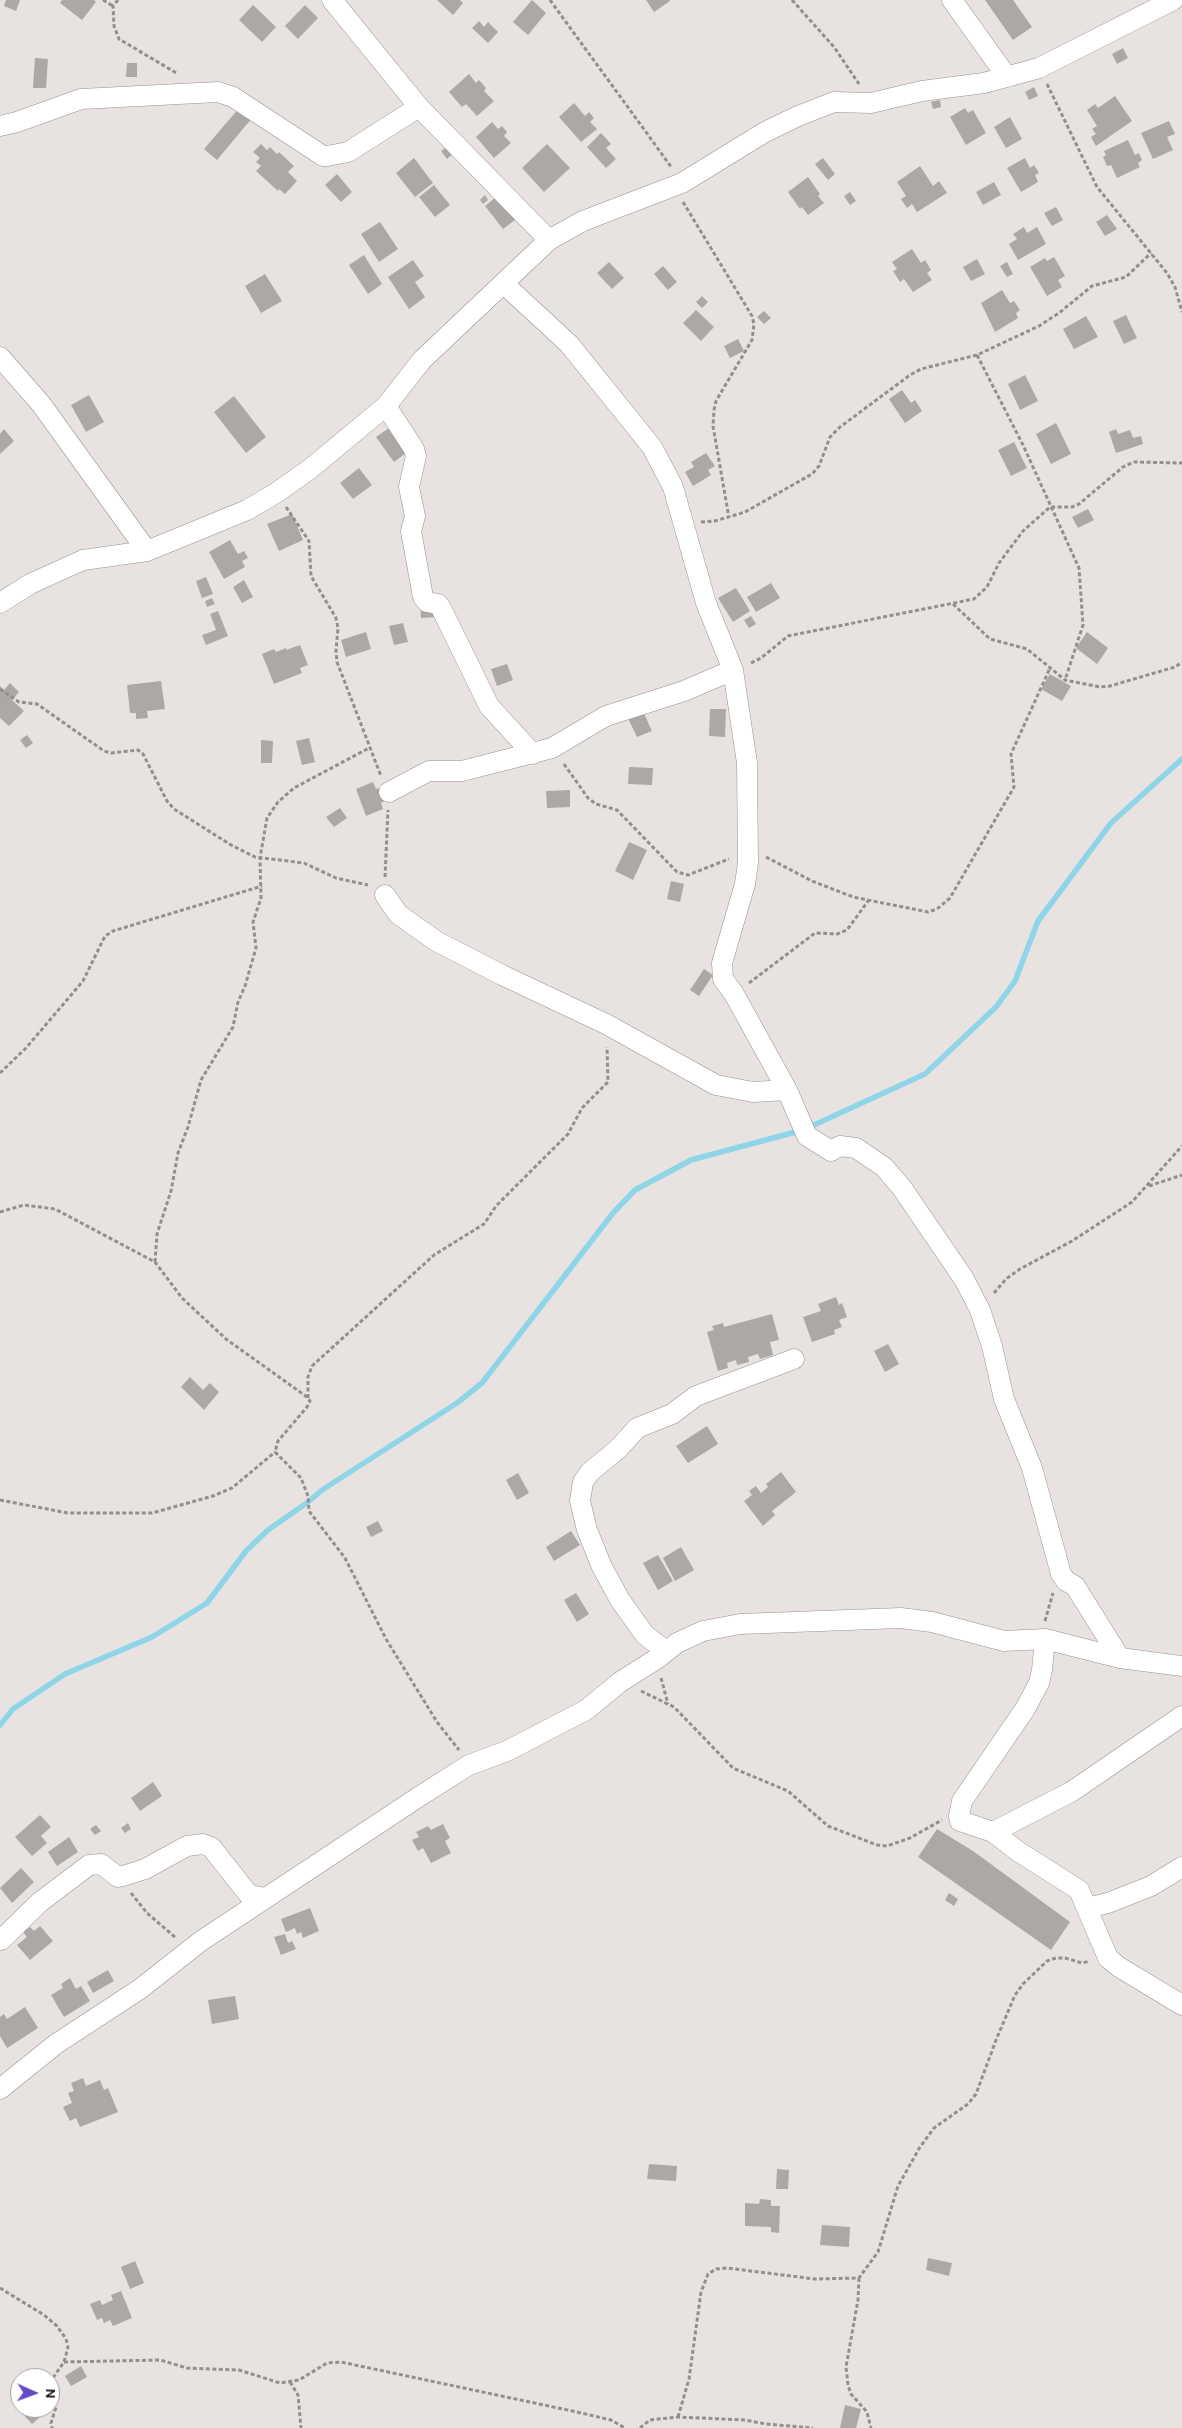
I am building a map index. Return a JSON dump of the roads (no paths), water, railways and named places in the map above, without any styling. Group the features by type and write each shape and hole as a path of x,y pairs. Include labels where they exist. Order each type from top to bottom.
{"street":[{"path":"332,0 419,107 549,240"},
{"path":"952,0 1007,77"},
{"path":"1,600 30,584 83,560 147,552 246,510 276,493 310,469 386,406 422,360 549,240 583,222 678,184 765,132 798,116 834,102 872,103 922,91 984,83 1039,68 1174,0"},
{"path":"2,130 81,99 209,92 226,94 233,97 323,156 338,156 348,152 419,107"},
{"path":"504,284 570,344 652,446 673,487 706,603 733,670 747,763 748,849 745,884 722,963 723,979 734,994 787,1090 803,1130 814,1141 831,1151 840,1146 856,1148 884,1167 902,1188 964,1279 980,1310 992,1346 1004,1399 1032,1468 1061,1574 1066,1581 1075,1586 1120,1658"},
{"path":"0,356 47,412 147,552"},
{"path":"386,406 414,449 416,456 409,488 415,516 411,532 423,597 427,602 438,604 442,608 489,706 533,754"},
{"path":"388,792 429,771 462,770 552,748 606,716 684,691 733,670"},
{"path":"384,891 398,914 436,941 502,975 606,1024 716,1085 753,1092 787,1090"},
{"path":"671,1647 645,1635 620,1600 602,1567 587,1530 580,1501 583,1482 590,1472 637,1428 672,1414 696,1396 794,1359"},
{"path":"0,2088 56,2044 140,1989 190,1950 470,1765 507,1751 586,1710 620,1682 671,1647 703,1631 740,1624 901,1618 932,1622 1004,1640 1045,1639 1120,1658 1182,1666"},
{"path":"1045,1639 1042,1670 1038,1683 1025,1708 962,1801 958,1812 960,1821 993,1832 1019,1852 1079,1890 1108,1958 1119,1967 1182,2005"},
{"path":"993,1832 1071,1792 1182,1716"},
{"path":"1,1940 40,1902 89,1865 101,1864 118,1877 133,1874 187,1846 203,1844 211,1846 249,1895 266,1898"},
{"path":"1087,1908 1108,1903 1151,1886 1182,1867"}],"waterway":[{"path":"0,1725 13,1709 65,1674 152,1637 207,1603 246,1551 268,1530 322,1490 457,1403 482,1383 613,1213 635,1190 691,1160 803,1130 925,1074 996,1007 1015,981 1038,921 1111,823 1182,759"}]}
